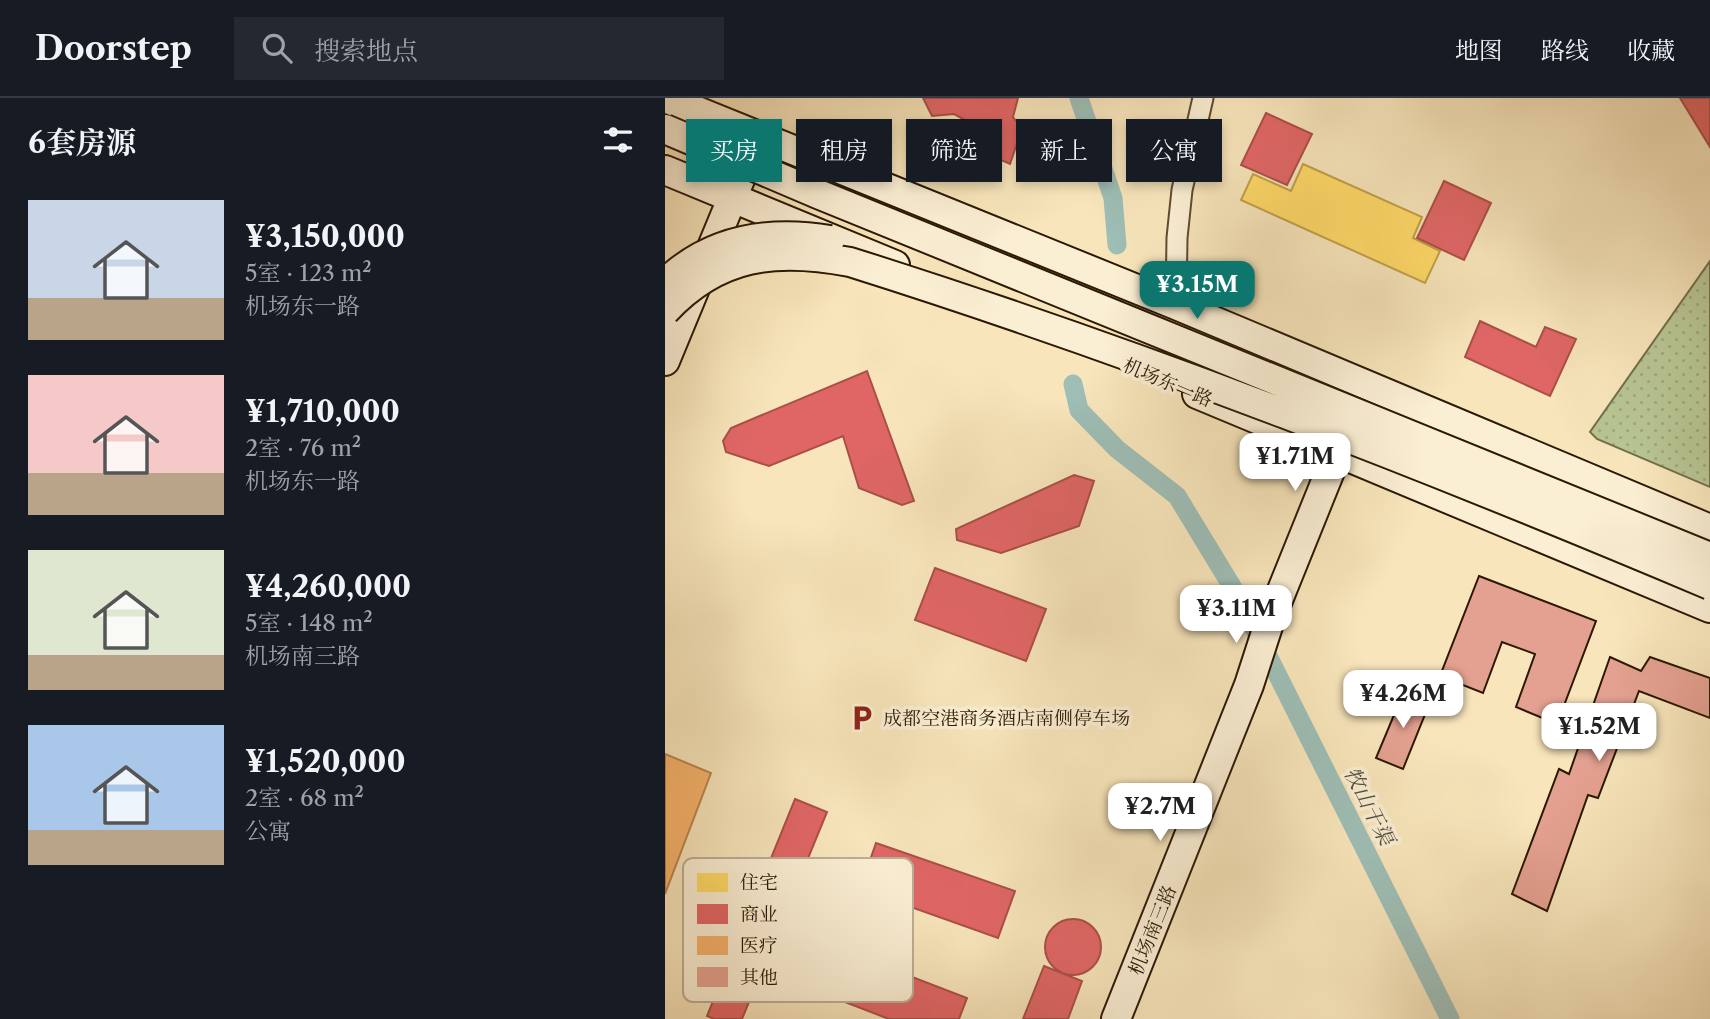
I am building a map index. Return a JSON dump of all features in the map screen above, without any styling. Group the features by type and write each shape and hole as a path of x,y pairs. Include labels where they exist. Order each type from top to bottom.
{"street":[{"path":"1176,305 1175,264 1182,190 1203,98"},
{"path":"665,168 678,103 717,119"},
{"path":"665,129 818,194 1710,556"},
{"path":"782,146 1176,305 1710,529"},
{"name":"机场东一路","path":"665,168 1338,454 1710,608"},
{"path":"665,361 739,182"},
{"path":"665,283 703,256 740,241 780,235 830,240 1267,376"},
{"path":"665,311 688,289 709,275 727,266 762,256 798,254 850,262 1247,399 1399,456 1710,585"},
{"name":"机场南三路","path":"1116,1019 1249,685 1270,620 1364,383"},
{"path":"1584,476 1618,483 1710,514"}],"green space":[{"path":"1710,261 1710,487 1597,439 1590,432"}],"building: 住宅":[{"path":"1303,164 1422,217 1413,238 1440,251 1425,283 1241,200 1253,174 1291,191"}],"building: 商业":[{"path":"923,98 1018,98 1013,117 1016,121 1016,146 1010,164 1002,160 1002,119 963,119 954,114 932,116"},
{"path":"1680,98 1710,98 1710,147"},
{"path":"1266,113 1312,134 1287,185 1241,165"},
{"path":"1444,181 1491,203 1464,260 1417,238"},
{"path":"1480,321 1536,347 1545,327 1576,339 1550,396 1465,357"},
{"path":"867,371 914,501 902,505 859,488 843,436 769,466 726,452 723,441 731,428"},
{"path":"1074,475 1094,481 1079,526 1001,553 957,540 956,529"},
{"path":"935,568 1046,609 1026,661 915,620"},
{"path":"795,799 827,812 808,858 771,858"},
{"path":"876,843 1015,891 998,938 913,908 913,858 871,858"},
{"path":"1067,919 1079,919 1089,923 1097,931 1101,947 1097,963 1089,971 1079,975 1067,975 1057,971 1049,963 1045,953 1045,941 1049,931 1057,923"},
{"path":"1044,966 1082,981 1068,1019 1023,1019"},
{"path":"913,977 967,998 959,1019 889,1019 845,1002 913,1002"},
{"path":"713,1002 749,1002 742,1019 714,1019 707,1016"}],"building: 医疗":[{"path":"665,754 711,773 665,894"}],"building: 其他":[{"path":"1479,576 1596,621 1557,724 1516,707 1535,654 1502,642 1483,693 1440,676"},
{"path":"1610,657 1641,671 1650,657 1710,678 1710,718 1639,691 1598,798 1588,795 1547,911 1512,894 1559,769 1569,774"},
{"path":"1404,691 1430,702 1403,769 1376,758"}],"waterway":[{"name":"牧山干渠","path":"1079,98 1113,198 1117,245"},
{"name":"牧山干渠","path":"1073,384 1079,410 1117,449 1177,496 1239,598 1450,1019"}],"place":[{"name":"成都空港商务酒店南侧停车场","path":"862,718"}]}
